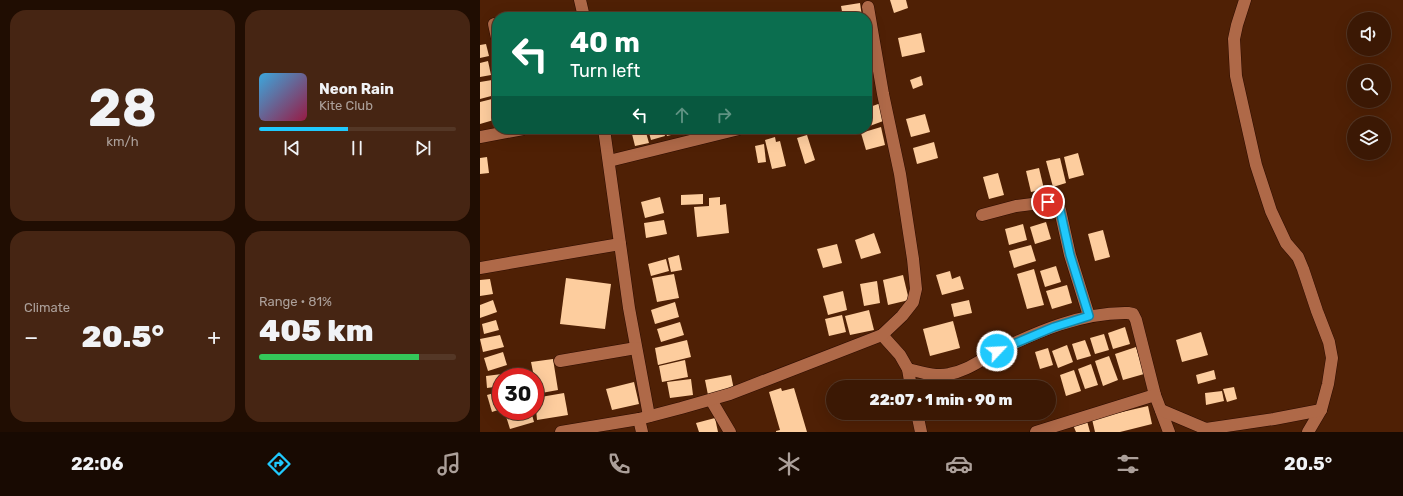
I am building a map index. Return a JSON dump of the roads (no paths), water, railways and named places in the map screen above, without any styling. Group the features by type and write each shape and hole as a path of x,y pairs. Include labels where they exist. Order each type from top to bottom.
{"street":[{"path":"580,0 583,12"},
{"path":"1245,0 1234,39 1236,76 1256,165 1271,210 1286,243 1298,257 1317,311 1330,342 1332,358 1328,384 1321,410 1308,432"},
{"path":"868,7 869,12"},
{"path":"561,432 644,417 711,400 882,336 902,316 913,302 916,289 913,259 900,174 883,94 872,30"},
{"path":"480,137 496,134"},
{"path":"605,134 636,348 644,417 642,432"},
{"path":"609,161 719,134"},
{"path":"982,215 1016,206 1048,202 1055,205 1060,210 1070,255 1089,316"},
{"path":"480,268 620,244"},
{"path":"908,368 936,375 961,372 1006,347 1054,327 1089,316 1128,312 1133,314 1138,325 1155,395 1169,432"},
{"path":"882,336 900,355 908,368 910,380"},
{"path":"560,360 636,348"},
{"path":"1036,432 1155,395"},
{"path":"711,400 730,432"},
{"path":"1161,410 1205,431 1321,410"},
{"path":"918,420 921,432"}]}
